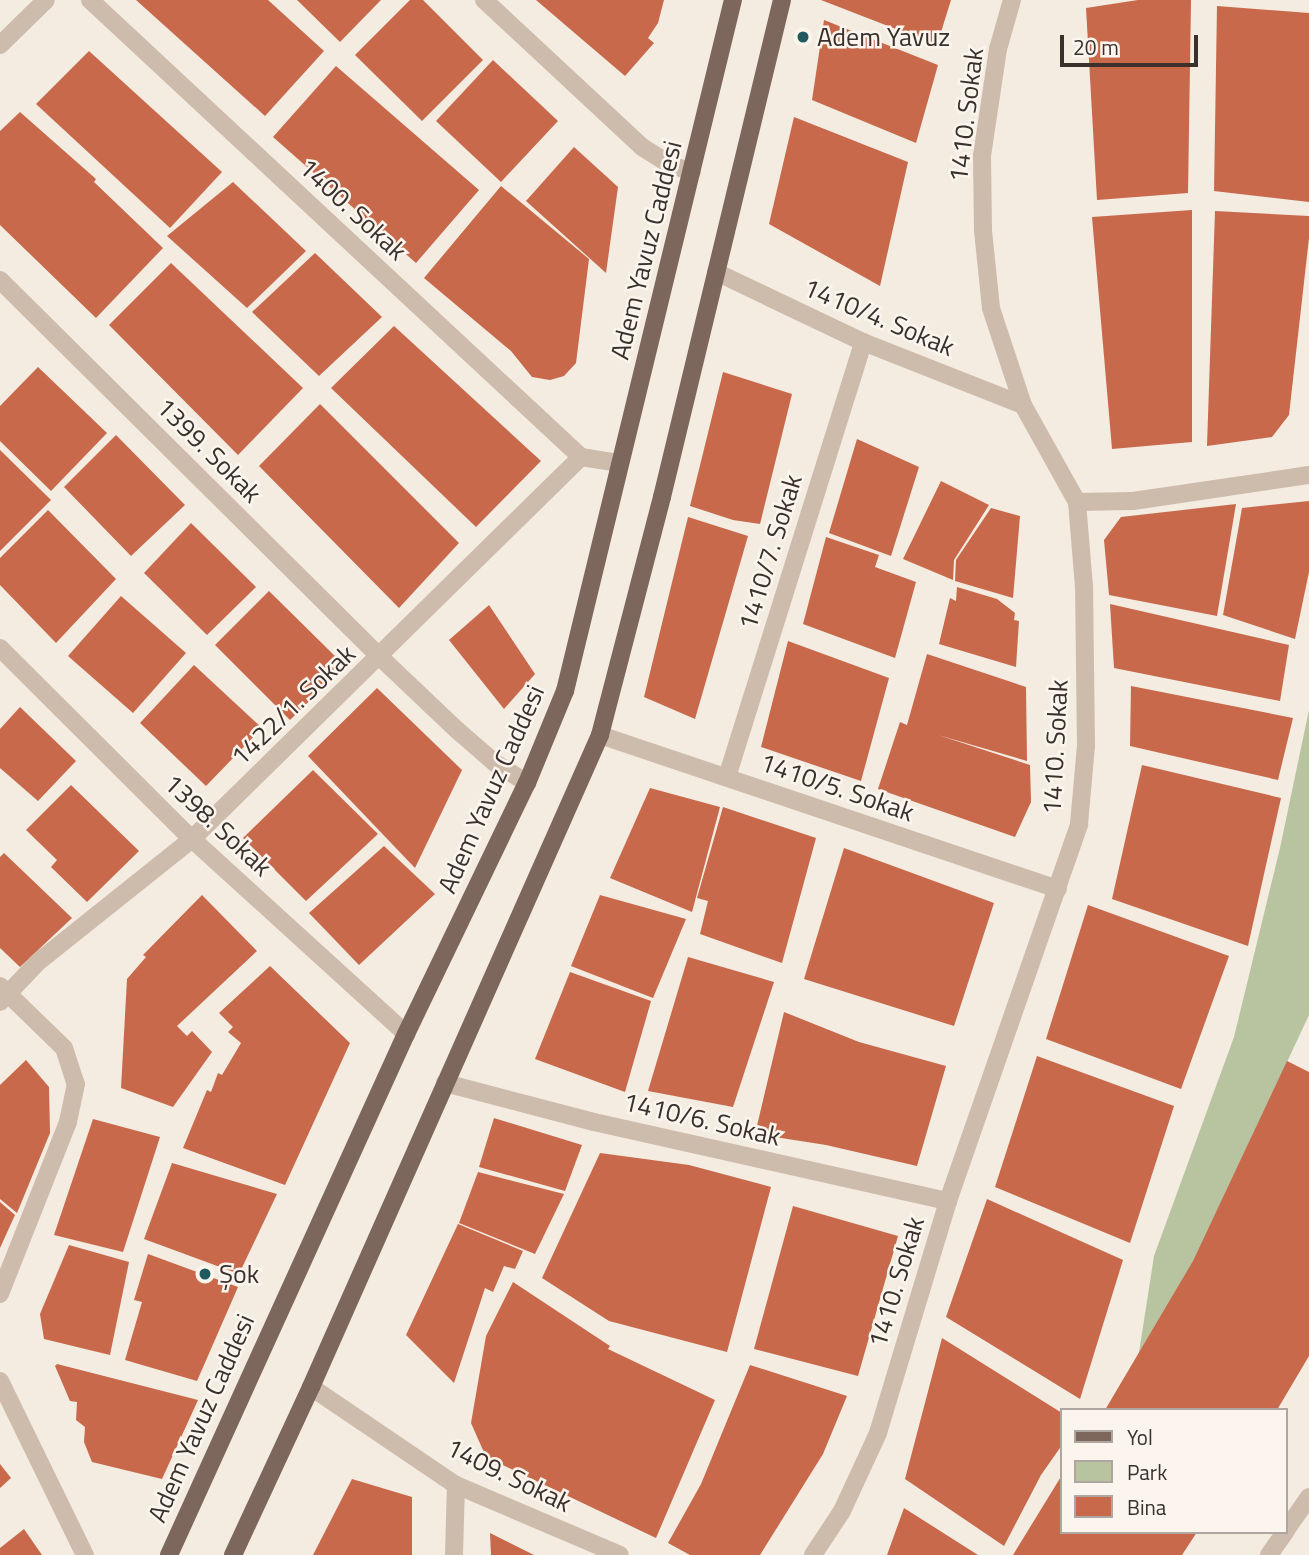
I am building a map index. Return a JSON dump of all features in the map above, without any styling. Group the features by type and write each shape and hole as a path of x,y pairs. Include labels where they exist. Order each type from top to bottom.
{"main road":[{"name":"Adem Yavuz Caddesi","path":"169,1555 406,1034 527,783 565,691 733,0"},
{"path":"233,1555 311,1387 600,734 662,498 782,0"}],"street":[{"path":"0,45 46,0"},
{"name":"1400. Sokak","path":"90,0 581,457"},
{"path":"484,0 642,147 671,165 692,172"},
{"name":"1410. Sokak","path":"813,1555 842,1511 878,1433 948,1201 1079,824 1086,746 1084,587 1077,502 1023,405 991,308 983,230 982,156 998,49 1012,0"},
{"name":"1410/4. Sokak","path":"716,272 863,342 1023,405"},
{"name":"1399. Sokak","path":"0,279 380,657 495,763 527,783"},
{"name":"1410/7. Sokak","path":"727,777 863,342"},
{"path":"581,457 620,463"},
{"name":"1422/1. Sokak","path":"3,994 38,962 192,839 581,457"},
{"path":"1077,502 1133,501 1309,475"},
{"name":"1398. Sokak","path":"0,648 192,839 406,1034"},
{"name":"1410/5. Sokak","path":"600,734 1058,889"},
{"path":"0,1294 68,1122 76,1084 64,1048 3,994"},
{"name":"1410/6. Sokak","path":"445,1083 594,1122 948,1201"},
{"path":"0,1381 86,1555"},
{"name":"1409. Sokak","path":"311,1387 456,1485 620,1555"},
{"path":"454,1555 456,1485"},
{"path":"1288,1527 1309,1497"},
{"path":"1269,1555 1283,1534"}],"green space":[{"path":"1309,710 1309,1015 1133,1391 1154,1256 1234,1037 1280,848"}],"building":[{"path":"136,0 268,0 324,51 265,116"},
{"path":"297,0 381,0 340,42"},
{"path":"410,0 423,0 483,60 422,121 355,55"},
{"path":"536,0 664,0 658,23 648,38 654,43 625,76"},
{"path":"821,0 951,0 937,45"},
{"path":"1138,0 1191,0 1188,193 1097,200 1086,8"},
{"path":"1217,6 1309,13 1309,202 1214,191"},
{"path":"824,20 938,65 916,143 812,100"},
{"path":"89,51 222,172 170,228 36,104"},
{"path":"493,60 558,121 501,182 436,121"},
{"path":"336,66 479,190 416,263 273,137"},
{"path":"20,112 96,179 94,182 163,248 96,318 0,225 0,131"},
{"path":"794,117 908,162 880,286 769,224"},
{"path":"574,147 618,187 606,273 526,201"},
{"path":"233,182 306,251 247,308 167,236"},
{"path":"501,186 589,259 576,363 564,376 550,380 532,377 511,351 424,278"},
{"path":"1192,210 1192,442 1112,449 1092,217"},
{"path":"1215,211 1309,216 1309,238 1289,415 1272,437 1207,446"},
{"path":"315,253 382,317 319,376 252,312"},
{"path":"171,263 303,388 238,455 109,325"},
{"path":"394,326 541,461 476,527 331,388"},
{"path":"38,367 107,433 51,491 0,441 0,406"},
{"path":"723,372 792,394 760,524 733,520 690,506"},
{"path":"320,404 459,543 399,608 259,466"},
{"path":"116,435 185,505 131,556 64,487"},
{"path":"857,439 919,467 891,556 829,533"},
{"path":"0,450 51,500 0,551"},
{"path":"941,481 989,505 954,560 953,580 903,559"},
{"path":"1309,501 1309,572 1295,639 1223,615 1242,508"},
{"path":"1236,504 1217,616 1109,595 1104,540 1121,517"},
{"path":"991,508 1020,516 1013,598 955,581 956,560"},
{"path":"48,510 116,579 56,643 0,585 0,558"},
{"path":"688,517 748,536 695,719 644,697"},
{"path":"191,523 256,587 207,635 144,573"},
{"path":"826,537 879,555 875,567 916,582 895,658 803,624"},
{"path":"957,587 997,599 1015,613 1014,620 1019,621 1016,667 939,644 950,598 956,601"},
{"path":"269,591 345,666 290,720 215,645"},
{"path":"121,596 186,653 133,713 68,656"},
{"path":"1110,604 1289,645 1280,701 1114,668"},
{"path":"489,605 535,674 504,709 449,640"},
{"path":"788,641 889,678 861,781 761,747"},
{"path":"927,654 1026,687 1027,761 938,735 1030,765 1031,802 1015,837 878,789 900,722 907,725"},
{"path":"194,665 262,728 206,786 140,723"},
{"path":"1131,686 1293,718 1278,780 1130,746"},
{"path":"377,688 462,770 415,868 308,756"},
{"path":"20,707 76,761 38,801 0,768 0,729"},
{"path":"1142,765 1281,798 1248,946 1112,899"},
{"path":"313,770 378,834 306,901 243,838"},
{"path":"71,785 139,851 87,902 51,867 57,860 26,830"},
{"path":"650,788 720,807 692,912 610,878"},
{"path":"723,807 816,838 782,963 700,934 708,901 697,898"},
{"path":"384,846 435,894 359,965 309,913"},
{"path":"844,848 994,903 954,1026 804,979"},
{"path":"4,853 72,918 20,967 0,948 0,857"},
{"path":"202,895 257,951 177,1026 187,1036 192,1031 212,1052 173,1107 121,1088 127,979 146,957 143,955"},
{"path":"600,895 686,919 653,998 571,966"},
{"path":"1088,905 1229,956 1181,1089 1046,1039"},
{"path":"688,957 774,982 733,1107 648,1091"},
{"path":"270,966 350,1043 285,1185 183,1148 207,1090 211,1092 218,1073 222,1075 241,1043 228,1032 233,1027 219,1013"},
{"path":"570,972 651,1001 625,1092 535,1059"},
{"path":"784,1012 859,1042 946,1066 917,1166 826,1145 755,1134"},
{"path":"1037,1056 1174,1106 1130,1243 995,1187"},
{"path":"26,1060 49,1087 50,1133 17,1213 0,1199 0,1085"},
{"path":"1287,1061 1309,1072 1309,1356 1278,1408 1106,1408 1193,1261"},
{"path":"494,1118 582,1145 565,1191 479,1167"},
{"path":"93,1119 160,1137 123,1252 54,1235"},
{"path":"600,1153 689,1165 771,1187 727,1352 609,1321 542,1278"},
{"path":"172,1163 277,1194 239,1274 144,1239"},
{"path":"478,1172 564,1194 535,1254 459,1223"},
{"path":"987,1199 1123,1260 1080,1399 946,1317"},
{"path":"0,1202 15,1215 0,1248"},
{"path":"793,1206 898,1236 858,1376 754,1349"},
{"path":"458,1224 523,1251 515,1269 504,1266 493,1292 485,1288 454,1383 406,1335"},
{"path":"69,1245 129,1262 110,1355 44,1339 40,1314"},
{"path":"148,1254 238,1287 197,1381 125,1360 142,1302 134,1300"},
{"path":"513,1282 610,1346 608,1349 715,1400 656,1538 486,1457 471,1423 486,1336"},
{"path":"942,1338 1060,1412 1060,1448 1041,1475 1004,1546 905,1479"},
{"path":"57,1364 198,1400 162,1479 92,1462 84,1442 85,1427 76,1420 77,1402 70,1401 55,1366"},
{"path":"750,1365 847,1396 823,1454 760,1555 690,1555 668,1543 701,1484"},
{"path":"0,1464 11,1478 0,1488"},
{"path":"1060,1478 1060,1534 1196,1534 1182,1555 1013,1555"},
{"path":"352,1479 412,1497 412,1555 313,1555"},
{"path":"904,1508 978,1555 887,1555"},
{"path":"24,1529 42,1555 0,1555 0,1548"},
{"path":"490,1533 534,1555 491,1555"}],"place":[{"name":"Adem Yavuz","path":"803,37"},
{"name":"Şok","path":"205,1274"}]}
